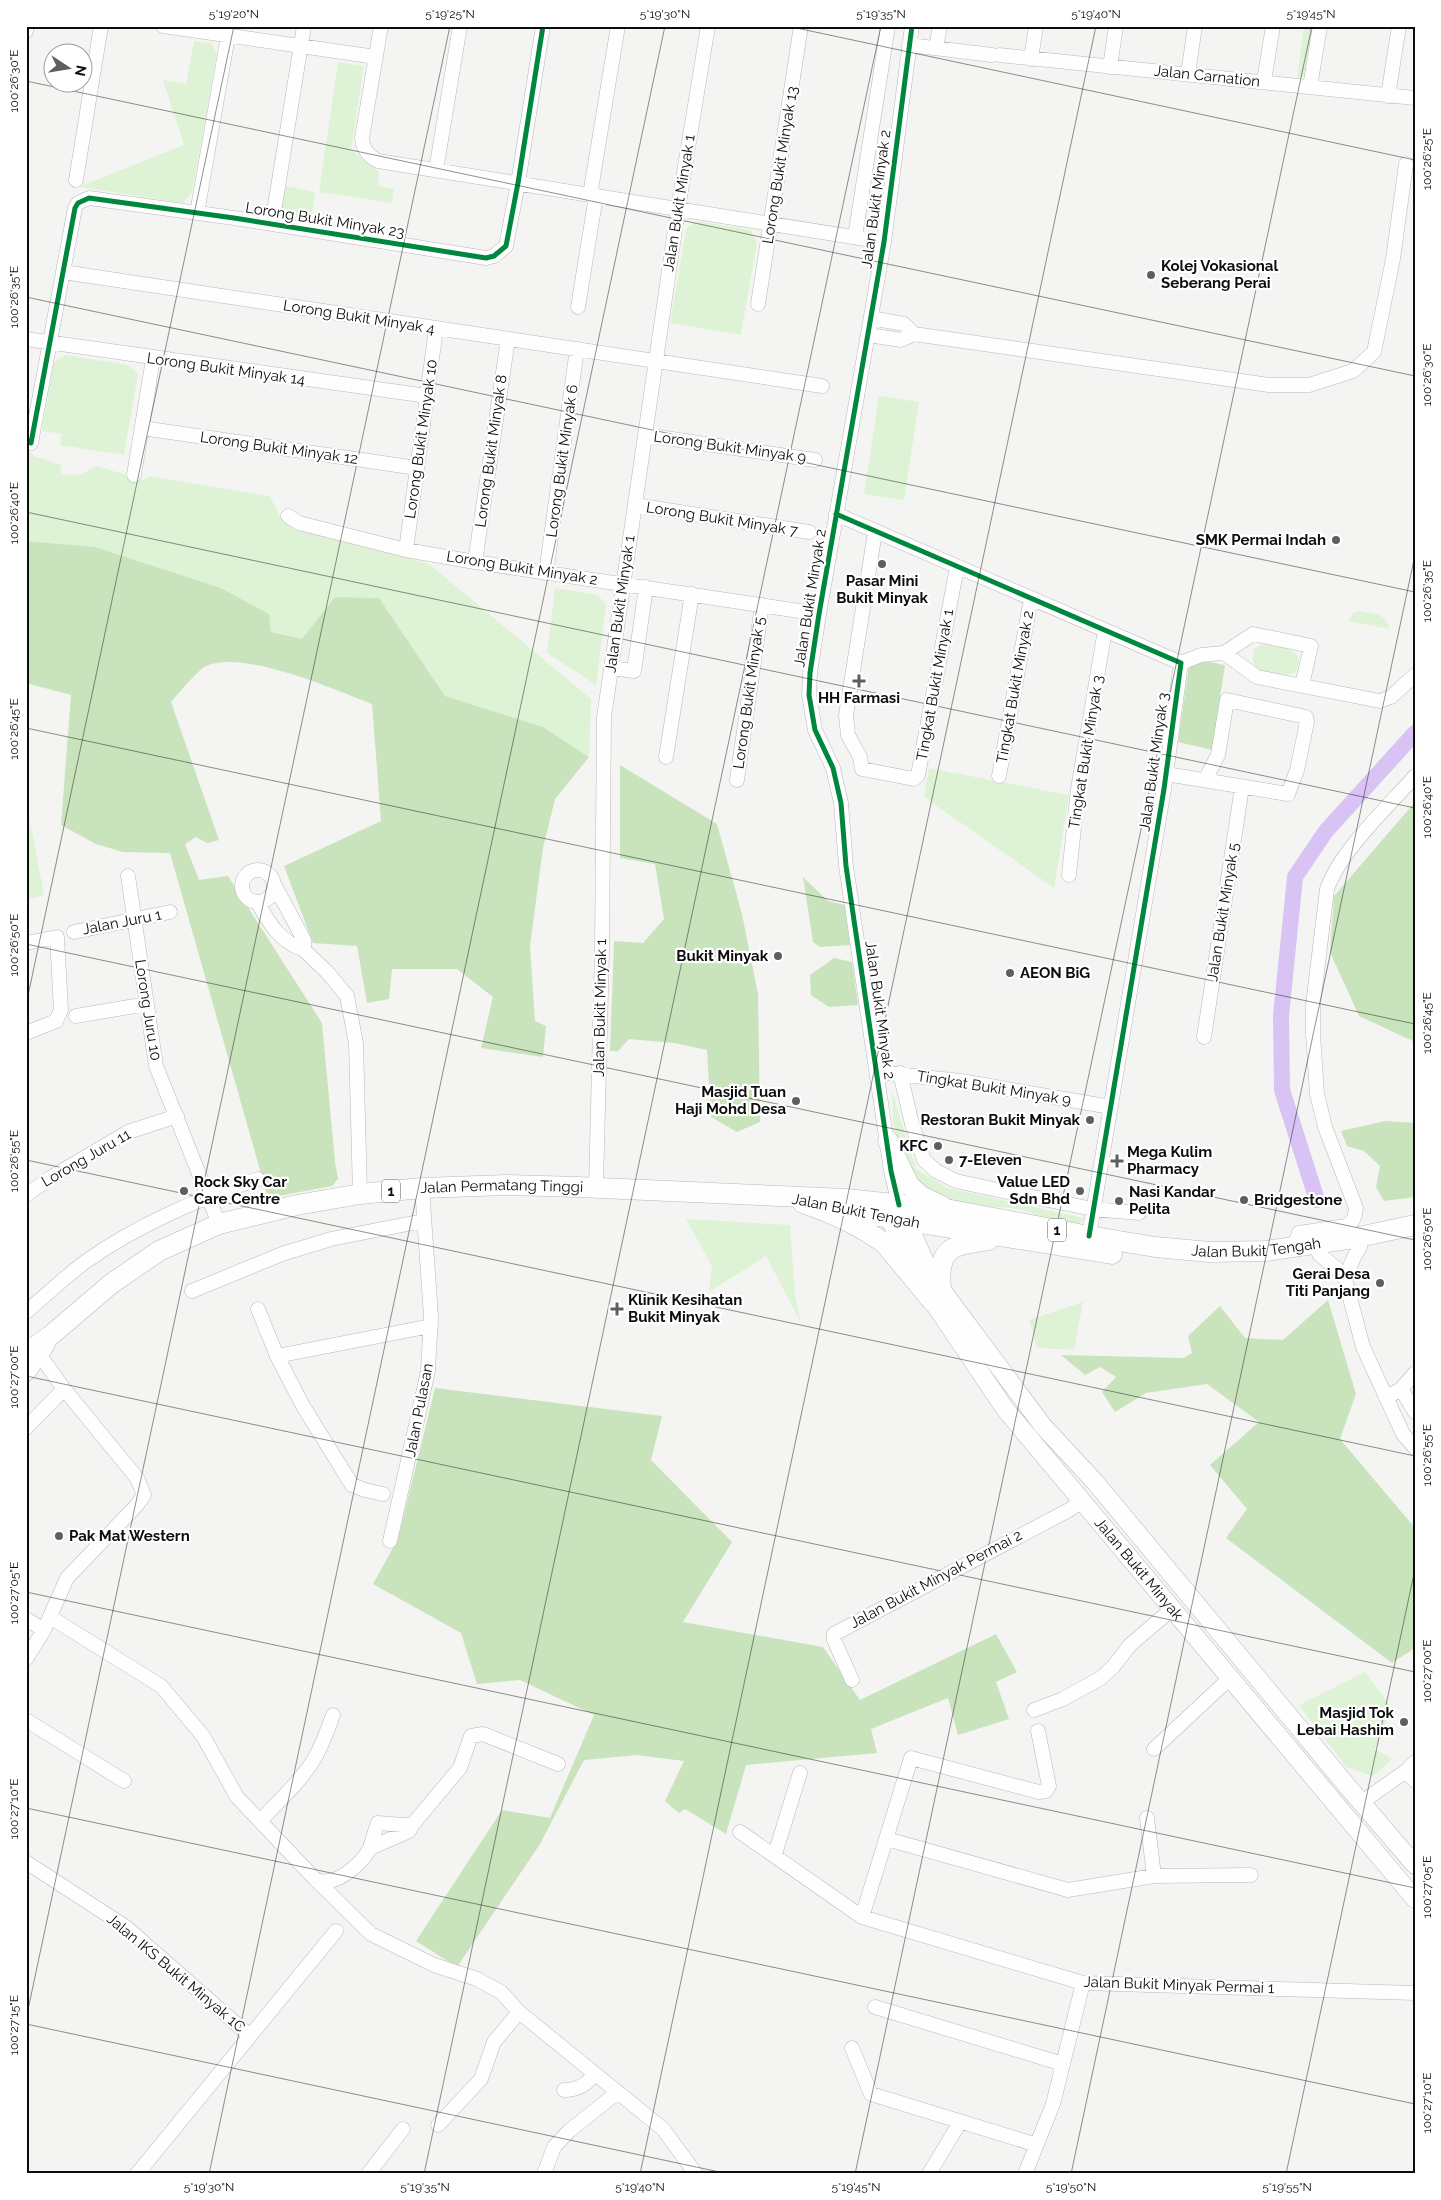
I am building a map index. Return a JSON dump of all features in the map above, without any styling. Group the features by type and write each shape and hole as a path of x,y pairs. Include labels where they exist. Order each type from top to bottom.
{"highway":[{"path":"888,1141 910,1185 921,1196 951,1210"},
{"name":"Jalan Permatang Tinggi","path":"26,1371 33,1354 50,1336 111,1284 159,1251 219,1224 297,1205 360,1194 422,1188 506,1185 596,1187 782,1196"},
{"name":"Jalan Bukit Tengah","path":"782,1196 846,1199 897,1212 1011,1236 1168,1262 1244,1263 1319,1254 1415,1236"},
{"path":"782,1196 831,1213 875,1236 937,1296"},
{"name":"Jalan Bukit Tengah","path":"897,1212 951,1210 1155,1247 1210,1252 1256,1251 1298,1246 1354,1238 1415,1225"},
{"path":"937,1296 941,1262 948,1252 959,1244 1011,1236"}],"main road":[{"name":"Jalan Bukit Minyak","path":"897,1212 901,1245 937,1296 1043,1426 1094,1482 1415,1865"},
{"name":"Jalan Bukit Minyak","path":"937,1296 1005,1410 1231,1677 1415,1899"},
{"path":"1214,1658 1220,1659 1225,1654 1228,1643"},
{"path":"1231,1677 1232,1669 1237,1663 1245,1664"}],"street":[{"path":"26,30 27,26"},
{"path":"76,180 101,26"},
{"path":"163,26 376,57"},
{"path":"272,224 304,26"},
{"path":"381,26 362,138 363,147 370,156 378,161 884,242"},
{"path":"436,170 460,26"},
{"name":"Lorong Bukit Minyak 23","path":"63,272 75,208 78,203 89,198 272,224 486,258 494,256 506,246 543,26"},
{"path":"578,307 618,26"},
{"name":"Jalan Bukit Minyak 1","path":"596,1187 602,949 604,717 678,209 708,26"},
{"name":"Lorong Bukit Minyak 13","path":"758,304 801,26"},
{"name":"Jalan Bukit Minyak 2","path":"855,237 888,26"},
{"name":"Jalan Bukit Minyak 2","path":"897,1212 846,866 841,803 833,768 815,730 809,695 810,673 819,614 884,242 912,26"},
{"path":"936,48 940,26"},
{"path":"1031,59 1036,26"},
{"path":"1110,67 1116,26"},
{"path":"1188,74 1195,26"},
{"path":"1264,81 1273,26"},
{"path":"1310,87 1320,26"},
{"path":"1388,96 1399,26"},
{"path":"198,213 228,36"},
{"name":"Jalan Carnation","path":"909,45 1415,98"},
{"path":"868,335 901,340 914,334 1269,385 1308,385 1353,371 1374,352 1393,259 1406,164"},
{"path":"31,443 63,272"},
{"name":"Lorong Bukit Minyak 4","path":"63,272 822,386"},
{"path":"871,318 904,324 914,334"},
{"name":"Lorong Bukit Minyak 10","path":"406,550 436,329"},
{"name":"Lorong Bukit Minyak 14","path":"26,339 153,359 427,396"},
{"name":"Lorong Bukit Minyak 8","path":"475,562 508,339"},
{"name":"Lorong Bukit Minyak 6","path":"546,572 578,349"},
{"path":"134,475 153,359"},
{"name":"Lorong Bukit Minyak 12","path":"142,428 417,468"},
{"name":"Lorong Bukit Minyak 9","path":"645,435 815,460"},
{"name":"Lorong Bukit Minyak 7","path":"635,505 809,532"},
{"path":"836,514 1181,663 1201,655 1224,653 1253,634 1311,646 1302,685"},
{"name":"Lorong Bukit Minyak 2","path":"288,516 298,522 406,550 819,614"},
{"name":"Tingkat Bukit Minyak 1","path":"875,532 846,715 848,735 860,757 862,769 914,779 918,774 957,567"},
{"path":"611,668 634,671 646,587"},
{"path":"666,757 692,594"},
{"name":"Tingkat Bukit Minyak 2","path":"999,776 1031,598"},
{"name":"Lorong Bukit Minyak 5","path":"736,780 762,605"},
{"name":"Tingkat Bukit Minyak 3","path":"1069,875 1078,789 1105,630"},
{"path":"1224,653 1257,677 1380,700 1392,698 1415,675"},
{"name":"Jalan Bukit Minyak 3","path":"1089,1236 1166,774 1181,663"},
{"path":"1166,774 1288,794 1297,770 1307,722 1306,716 1227,700 1218,755 1205,780"},
{"path":"1298,1246 1296,1241 1299,1234 1346,1226 1351,1223 1355,1216 1356,1208 1325,1127 1317,1094 1312,1034 1313,1005 1327,889 1332,874 1352,847 1415,776"},
{"name":"Jalan Bukit Minyak 5","path":"1204,1037 1242,787"},
{"path":"274,884 272,895 263,902 258,903 247,899 242,890 243,879 251,872 262,870 271,876 304,940 304,950"},
{"name":"Lorong Juru 10","path":"128,876 156,1066 219,1224"},
{"path":"258,903 272,929 294,946 304,950 327,972 346,996 356,1043 360,1194"},
{"name":"Jalan Juru 1","path":"74,932 170,912"},
{"path":"26,943 57,937 61,1010 60,1016 52,1024 26,1033"},
{"path":"76,1016 147,1004"},
{"name":"Tingkat Bukit Minyak 9","path":"877,1072 900,1073 1111,1107"},
{"path":"900,1073 912,1124 924,1160 936,1170 956,1181 1093,1209 1139,1213"},
{"name":"Lorong Juru 11","path":"26,1195 50,1178 128,1132 177,1116"},
{"path":"26,1312 99,1253 151,1221 207,1196 258,1179"},
{"name":"Jalan Pulasan","path":"390,1541 427,1378 431,1326 422,1188"},
{"path":"192,1291 282,1254 331,1239 423,1221"},
{"path":"1344,1279 1348,1267 1360,1247"},
{"path":"1319,1254 1337,1269 1344,1279 1363,1347 1403,1434 1415,1448"},
{"path":"258,1309 277,1356 303,1406 352,1485 383,1494"},
{"path":"277,1356 431,1326"},
{"path":"26,1660 47,1624 67,1578 137,1505 144,1495 137,1478 33,1354"},
{"path":"1386,1398 1401,1389 1415,1373"},
{"path":"26,1428 64,1389"},
{"path":"1401,1389 1415,1412"},
{"name":"Jalan Bukit Minyak Permai 2","path":"852,1680 834,1640 834,1634 1070,1510 1082,1501"},
{"path":"1034,1710 1063,1699 1101,1678 1130,1645 1172,1609"},
{"path":"26,1619 47,1624 161,1686 203,1736 230,1786 316,1880 371,1934 434,1965 477,1979 501,1992 519,2012 663,2129 696,2174"},
{"path":"1154,1749 1231,1677"},
{"path":"260,1821 301,1777 314,1760 333,1715"},
{"path":"26,1720 124,1781"},
{"path":"862,1917 912,1758 1039,1792 1046,1791 1049,1786 1038,1731"},
{"path":"316,1880 329,1882 340,1877 355,1866 370,1848 409,1831 460,1768 470,1736 483,1734 558,1764"},
{"path":"1362,1802 1412,1771"},
{"path":"774,1854 800,1774"},
{"path":"1147,1818 1154,1876"},
{"path":"370,1848 378,1823 403,1826 413,1824"},
{"name":"Jalan Bukit Minyak Permai 1","path":"740,1832 862,1917 1083,1983 1415,1993"},
{"path":"886,1839 1068,1890 1154,1876 1251,1876"},
{"name":"Jalan IKS Bukit Minyak 1C","path":"26,1862 126,1927 250,2036"},
{"path":"137,2174 336,1930"},
{"path":"1025,2174 1053,2104 1083,1983"},
{"path":"875,2007 1063,2064"},
{"path":"438,2125 480,2079 494,2042 519,2012"},
{"path":"852,2048 871,2094 1037,2145"},
{"path":"564,2090 573,2090 589,2081 594,2074"},
{"path":"548,2172 554,2147 568,2131 618,2092"},
{"path":"929,2174 960,2122"},
{"path":"368,2174 403,2129"}],"green space":[{"path":"1304,26 1313,26 1306,74 1297,79"},
{"path":"194,41 211,43 217,54 192,192 183,203 79,187 184,145 163,80 186,84"},
{"path":"338,62 364,66 351,150 379,172 378,186 394,189 392,203 319,192"},
{"path":"286,186 315,192 311,221 288,218 281,212"},
{"path":"697,221 751,230 757,243 741,335 670,323 686,229"},
{"path":"65,355 128,365 138,374 124,455 60,445 62,434 42,431 54,362"},
{"path":"879,396 919,402 904,500 864,494"},
{"path":"26,448 34,456 61,465 61,475 81,474 97,466 143,480 150,476 270,496 282,521 429,564 591,699 589,757 543,727 445,696 379,598 335,597 302,639 271,632 269,614 221,588 95,547 26,541"},
{"path":"26,541 95,547 221,588 269,614 271,632 302,639 335,597 379,598 445,696 543,727 589,757 555,799 543,848 530,946 535,1021 546,1026 543,1057 481,1048 493,997 457,969 392,969 389,999 367,1003 357,946 313,943 284,866 381,821 372,704 313,681 265,667 222,662 202,668 171,702 219,840 207,843 196,837 185,844 199,880 228,876 322,1023 338,1179 332,1186 268,1198 170,853 123,852 96,844 61,825 71,695 26,683"},
{"path":"555,588 598,595 606,605 596,685 547,653"},
{"path":"1362,611 1382,617 1388,624 1389,629 1348,621 1354,612"},
{"path":"1270,644 1289,649 1297,655 1299,659 1295,673 1274,674 1258,669 1255,666 1253,660 1254,649 1261,645"},
{"path":"1203,661 1225,665 1212,750 1178,742 1189,666"},
{"path":"620,765 717,824 742,914 758,994 760,1122 737,1132 711,1117 707,1050 674,1043 629,1039 618,1051 610,1051 614,941 643,943 664,919 655,864 620,858"},
{"path":"929,768 1069,795 1054,888 924,797"},
{"path":"1415,802 1415,1042 1359,1016 1330,952 1334,896"},
{"path":"26,815 29,816 44,895 26,900"},
{"path":"803,877 828,901 845,905 850,945 820,947 813,942"},
{"path":"834,958 852,962 858,1005 829,1007 811,995 810,975"},
{"path":"892,1091 916,1169 947,1188 1084,1218 1083,1221 1078,1224 1039,1217 1028,1211 991,1207 924,1195 901,1159 893,1121"},
{"path":"1385,1121 1415,1123 1415,1197 1384,1201 1376,1187 1380,1166 1364,1151 1347,1146 1341,1131"},
{"path":"686,1219 790,1225 795,1295 801,1323 766,1256 709,1292 712,1266"},
{"path":"1328,1300 1356,1394 1340,1439 1415,1528 1415,1648 1392,1663 1226,1538 1247,1509 1210,1465 1259,1422 1207,1384 1146,1393 1115,1412 1102,1392 1116,1377 1100,1367 1085,1375 1061,1355 1183,1358 1192,1353 1188,1336 1220,1306 1245,1338 1283,1340"},
{"path":"1083,1302 1074,1350 1037,1348 1029,1320"},
{"path":"435,1388 662,1416 651,1460 732,1542 683,1622 823,1647 860,1700 996,1634 1017,1672 996,1682 1009,1719 958,1735 948,1698 871,1729 877,1753 746,1765 726,1834 685,1809 679,1813 665,1801 684,1761 637,1755 584,1760 540,1844 457,1967 416,1941 502,1810 550,1818 594,1715 520,1680 477,1684 461,1633 373,1584 398,1539"},
{"path":"1365,1672 1392,1708 1375,1749 1392,1759 1373,1776 1346,1767 1299,1705"}],"waterway":[{"path":"1317,1200 1282,1090 1281,1016 1295,877 1326,831 1415,733"}],"cycle path":[{"path":"31,443 75,208 78,203 89,198 234,218 486,258 494,256 506,246 543,26"},
{"path":"899,1205 891,1171 846,866 841,803 833,768 815,730 809,695 810,673 819,614 884,242 912,26"},
{"path":"836,514 1181,663 1164,789 1089,1236"}],"place":[{"name":"Kolej Vokasional Seberang Perai","path":"1151,275"},
{"name":"SMK Permai Indah","path":"1336,540"},
{"name":"Pasar Mini Bukit Minyak","path":"882,564"},
{"name":"HH Farmasi","path":"859,681"},
{"name":"Bukit Minyak","path":"778,956"},
{"name":"AEON BiG","path":"1010,973"},
{"name":"Masjid Tuan Haji Mohd Desa","path":"796,1101"},
{"name":"Restoran Bukit Minyak","path":"1090,1120"},
{"name":"KFC","path":"938,1146"},
{"name":"7-Eleven","path":"949,1160"},
{"name":"Mega Kulim Pharmacy","path":"1117,1161"},
{"name":"Rock Sky Car Care Centre","path":"184,1191"},
{"name":"Value LED Sdn Bhd","path":"1080,1191"},
{"name":"Bridgestone","path":"1244,1200"},
{"name":"Nasi Kandar Pelita","path":"1119,1201"},
{"name":"Gerai Desa Titi Panjang","path":"1380,1283"},
{"name":"Klinik Kesihatan Bukit Minyak","path":"617,1309"},
{"name":"Pak Mat Western","path":"59,1536"},
{"name":"Masjid Tok Lebai Hashim","path":"1404,1722"}]}
